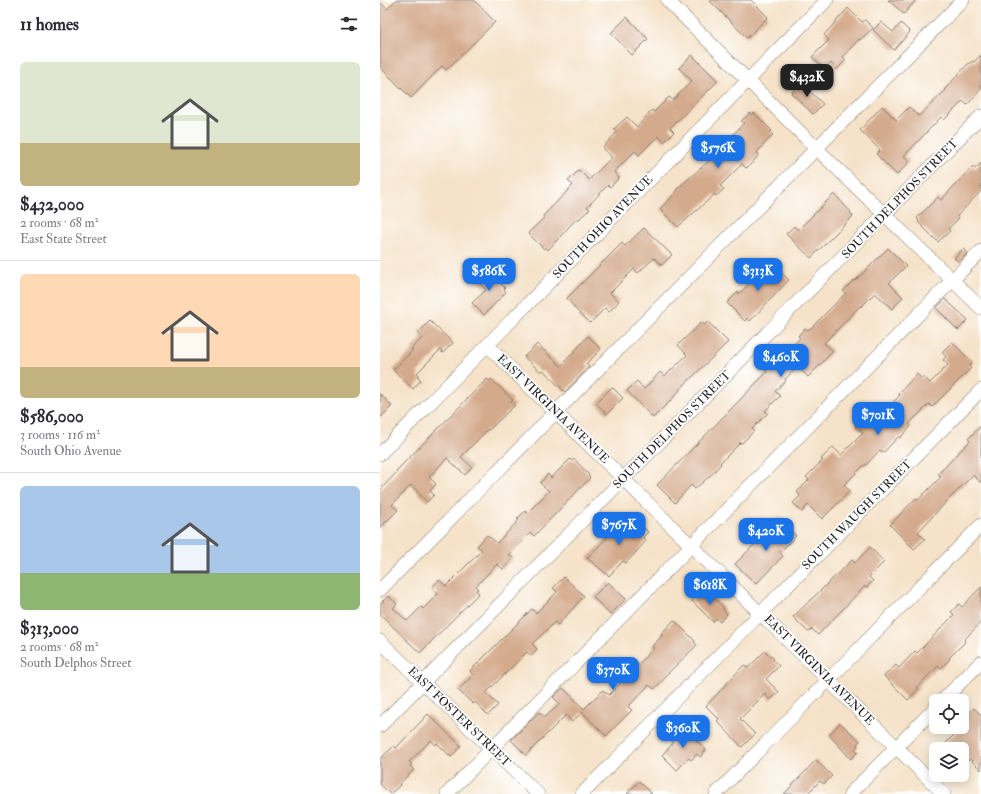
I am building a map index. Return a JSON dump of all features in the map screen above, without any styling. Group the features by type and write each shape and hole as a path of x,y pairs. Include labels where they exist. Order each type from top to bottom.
{"street":[{"path":"667,0 884,215 981,308"},
{"name":"SOUTH OHIO AVENUE","path":"380,454 827,0"},
{"path":"380,590 962,0"},
{"name":"SOUTH DELPHOS STREET","path":"380,726 981,116"},
{"path":"447,794 981,251"},
{"name":"EAST VIRGINIA AVENUE","path":"487,345 761,612 944,794"},
{"name":"SOUTH WAUGH STREET","path":"582,794 981,390"},
{"path":"716,794 981,525"},
{"name":"EAST FOSTER STREET","path":"380,641 538,794"},
{"path":"949,694 981,662"},
{"path":"850,794 929,714"}],"building":[{"path":"396,0 474,0 495,22 446,70 442,66 411,98 380,67 380,2 387,9"},
{"path":"709,0 751,0 768,17 747,38"},
{"path":"888,0 916,0 904,14"},
{"path":"848,8 862,22 865,20 873,28 860,40 859,39 843,57 846,60 837,69 831,63 825,69 812,57 829,40 824,35"},
{"path":"627,17 648,39 632,55 611,33"},
{"path":"881,22 893,32 901,23 910,32 894,50 873,30"},
{"path":"692,55 718,81 670,128 674,132 664,142 658,136 639,155 635,151 614,172 619,178 610,187 608,185 587,207 590,209 578,220 577,218 548,250 546,247 544,249 528,233 544,218 543,216 573,185 568,181 579,170 589,180 612,157 602,148 617,132 614,129 627,117 637,127 652,110 654,112 669,97 673,100 692,81 679,68"},
{"path":"981,55 981,89 967,105 963,101 944,120 941,117 904,156 910,161 897,175 876,154 880,150 860,130 882,106 896,120 909,107 919,116 945,91 944,90 968,64 973,61 974,62"},
{"path":"801,83 823,104 813,114 791,93"},
{"path":"750,113 752,115 754,113 772,131 770,132 773,135 757,152 759,155 749,166 746,168 742,164 720,186 724,189 716,196 715,194 678,227 660,209 678,190 677,189 710,160 706,157 718,146 720,148 744,123 741,121"},
{"path":"981,163 981,191 957,216 959,218 948,229 950,231 938,242 918,222 919,221 917,218 938,197 941,200 973,166 975,169"},
{"path":"834,194 853,216 811,258 786,234 794,226 798,230"},
{"path":"644,228 672,255 662,265 654,258 638,273 634,269 610,293 619,301 609,312 605,308 590,323 577,311 567,298 622,243 625,246"},
{"path":"888,248 906,266 889,283 903,297 892,309 875,293 861,307 860,306 824,343 833,351 819,366 808,377 798,367 785,379 786,381 775,391 780,396 765,411 768,413 752,429 754,431 720,463 721,464 711,475 695,489 691,485 675,503 657,485 767,372 765,369 775,359 777,362 800,338 798,336 805,328 807,330 810,329 846,293 843,291"},
{"path":"963,249 968,253 959,262 954,258"},
{"path":"770,261 789,280 750,321 747,318 745,321 727,303 738,292 739,294"},
{"path":"486,269 505,288 504,289 506,292 484,315 472,303 486,290 475,279"},
{"path":"945,299 968,320 958,330 936,308"},
{"path":"430,321 453,343 443,353 440,350 417,373 419,375 417,376 421,380 413,389 393,370 413,350 411,349 422,338 418,333"},
{"path":"702,322 704,325 708,322 728,342 653,418 627,391 637,381 644,389 660,372 665,376 687,355 678,345"},
{"path":"588,336 601,349 586,364 589,367 565,392 543,370 541,372 524,357 537,344 561,366"},
{"path":"952,342 973,363 969,366 971,368 932,407 929,404 909,424 911,426 900,438 899,436 883,453 880,450 844,485 850,491 822,519 808,505 802,512 793,503 800,496 797,492 809,480 806,477 823,460 821,459 833,447 841,455 863,433 855,426 867,414 875,422 917,374 922,379 924,377 930,383 948,365 943,360 946,357 942,352"},
{"path":"487,379 490,381 491,379 513,400 511,402 515,405 489,430 488,429 461,457 472,467 465,475 447,458 429,477 436,484 430,491 434,495 427,502 411,485 392,505 398,510 380,528 380,490 397,472 396,471"},
{"path":"612,387 623,398 607,414 596,403"},
{"path":"380,394 392,406 380,418"},
{"path":"981,426 981,483 973,475 918,532 925,539 914,549 890,525 916,498 918,500 941,477 938,474 970,441 968,439"},
{"path":"570,459 572,461 574,459 590,478 534,536 531,533 527,536 509,555 513,558 503,569 497,564 476,586 478,589 476,590 479,593 420,653 380,614 380,604 388,596 397,604 393,608 407,621 421,607 423,609 438,594 432,587 439,580 446,586 482,550 477,546 487,535 497,543 519,520 517,519 525,511 527,513 549,491 540,483 548,474 551,478"},
{"path":"630,514 648,532 643,537 646,541 626,563 623,561 609,576 587,558"},
{"path":"778,518 796,536 780,552 783,556 756,584 735,564 769,530 768,528"},
{"path":"870,547 884,562 869,577 873,581 866,588 865,586 818,635 812,629 808,632 793,617 852,560 855,563"},
{"path":"564,577 584,596 558,625 555,622 532,644 537,649 531,656 527,652 486,693 498,705 488,715 475,702 473,704 458,690 473,675 470,671 532,609 536,613 557,592 553,588"},
{"path":"608,582 626,599 610,615 593,597"},
{"path":"981,587 981,622 964,640 965,642 949,658 950,659 940,669 938,666 917,687 919,688 908,700 884,676 896,665 899,668 915,651 917,653 954,615 951,612 959,604 962,607"},
{"path":"704,588 724,608 723,609 727,614 720,622 716,618 713,622 692,601"},
{"path":"674,620 695,641 694,642 697,645 665,676 666,677 654,689 649,685 628,707 632,710 606,736 582,712 572,722 566,715 526,755 511,740 539,712 545,717 560,704 553,697 563,688 584,709 603,690 609,695 654,648 652,646"},
{"path":"765,651 779,666 766,679 779,692 770,700 765,694 740,719 755,734 742,747 717,721 719,719 706,706 744,665 748,668"},
{"path":"974,708 981,715 981,770 970,759 969,760 969,742 947,742 955,734 969,734 969,713"},
{"path":"428,714 461,746 451,757 437,743 436,745 431,740 409,762 412,764 410,766 414,770 390,794 380,784 380,759 394,746 396,748"},
{"path":"840,723 860,741 855,749 858,752 851,759 829,735"},
{"path":"684,728 706,750 700,757 697,754 691,760 689,758 677,770 662,755 674,742 671,740"},
{"path":"816,760 832,776 824,784 820,781 807,794 784,794"},
{"path":"639,781 652,794 627,794"}]}
